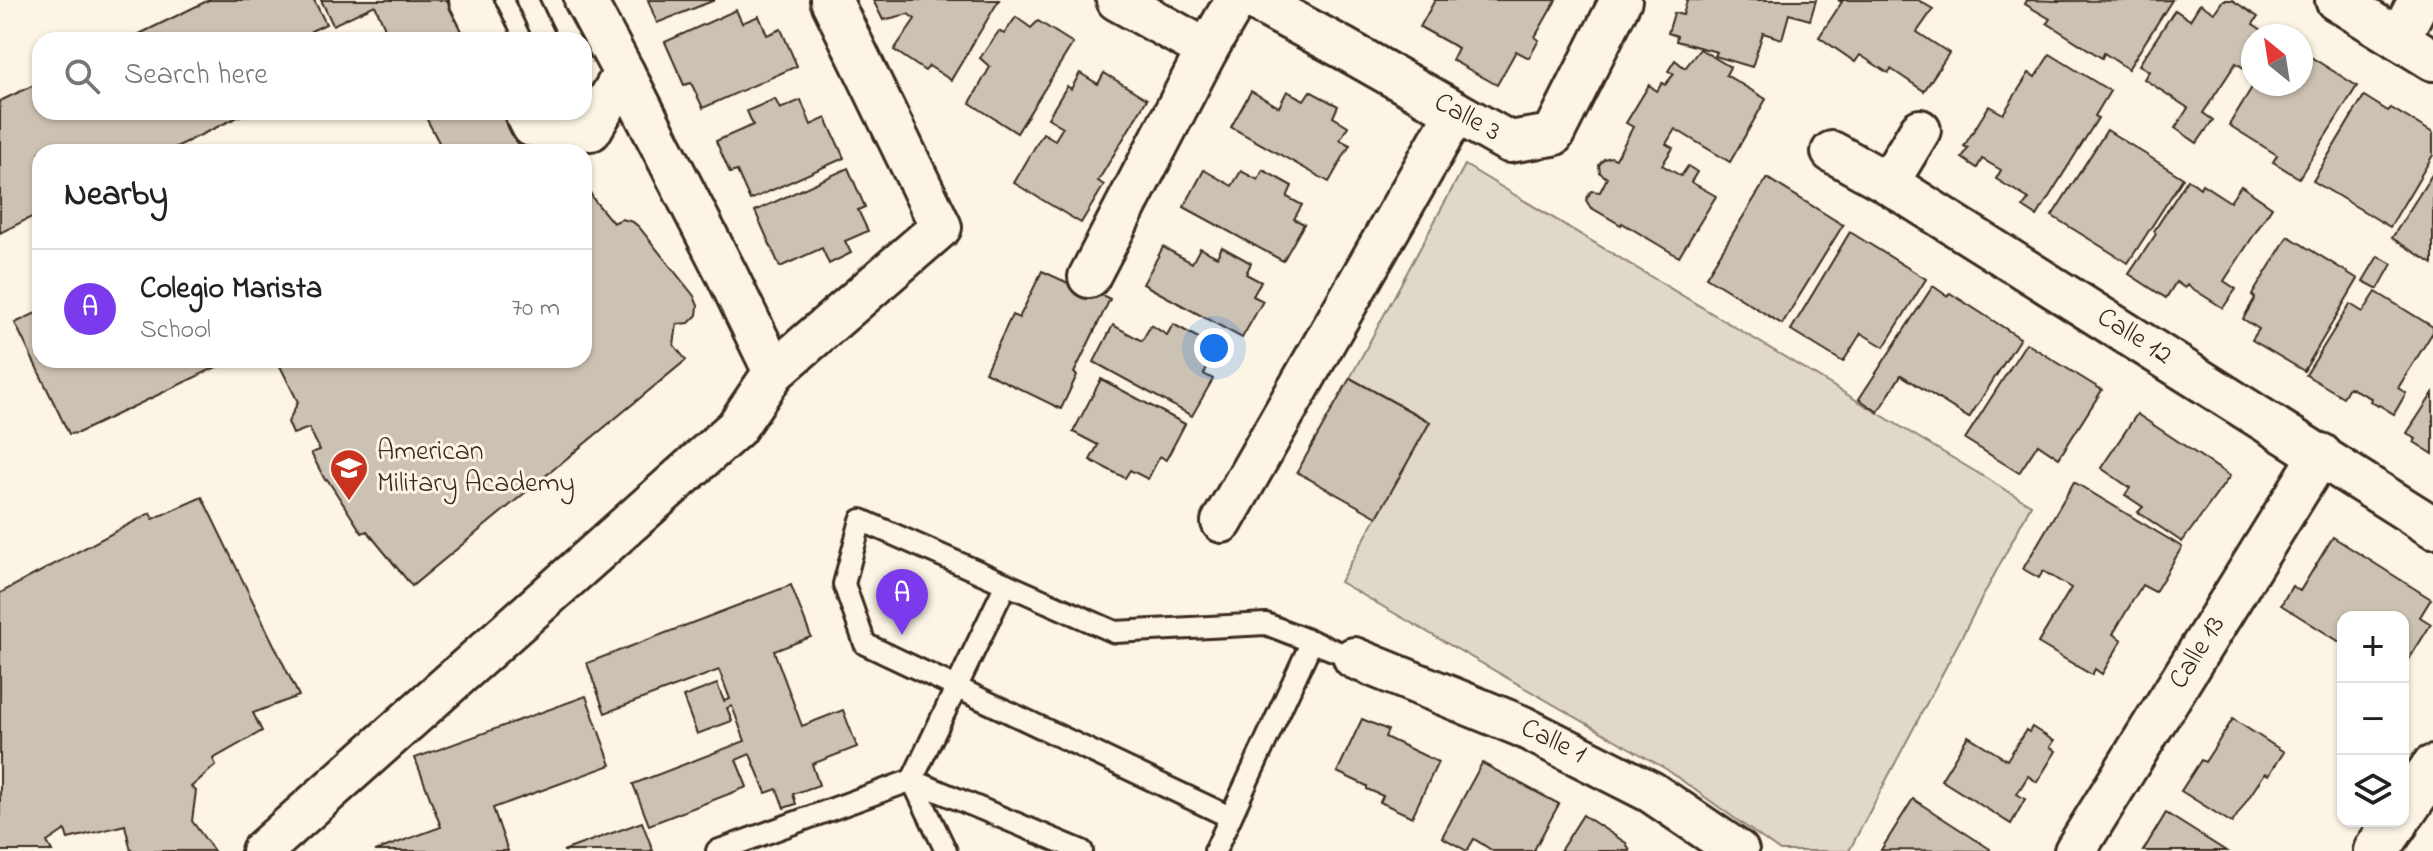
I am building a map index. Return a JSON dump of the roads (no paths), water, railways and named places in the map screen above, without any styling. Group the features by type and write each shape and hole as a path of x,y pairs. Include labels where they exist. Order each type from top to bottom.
{"street":[{"path":"470,0 486,32"},
{"path":"585,0 774,372"},
{"path":"262,851 736,428 774,372 941,227 831,0"},
{"path":"1117,0 1207,50"},
{"path":"1089,277 1236,0"},
{"name":"Calle 3","path":"1254,0 1509,142 1553,135 1621,0"},
{"path":"2336,0 2433,60"},
{"path":"2399,39 2419,0"},
{"path":"592,115 624,73"},
{"path":"1222,522 1456,112"},
{"path":"529,120 532,126 587,121"},
{"path":"1888,183 1920,130"},
{"name":"Calle 12","path":"1832,152 1888,183 2433,527"},
{"name":"Calle 13","path":"2075,851 2321,454"},
{"name":"Calle 1","path":"1354,658 1521,726 1651,792 1738,851"},
{"path":"2409,803 2433,768"},
{"path":"2376,851 2393,827"}],"lane":[{"path":"527,0 542,32"},
{"path":"1230,817 865,644 844,584 861,520 1115,632 1266,624 1354,658"},
{"path":"912,780 1006,584"},
{"path":"1215,851 1312,641"},
{"path":"912,780 946,851"},
{"path":"717,851 912,780 1082,851"}],"place":[{"name":"American Military Academy","path":"349,502"},
{"name":"Colegio Marista","path":"902,635"}]}
